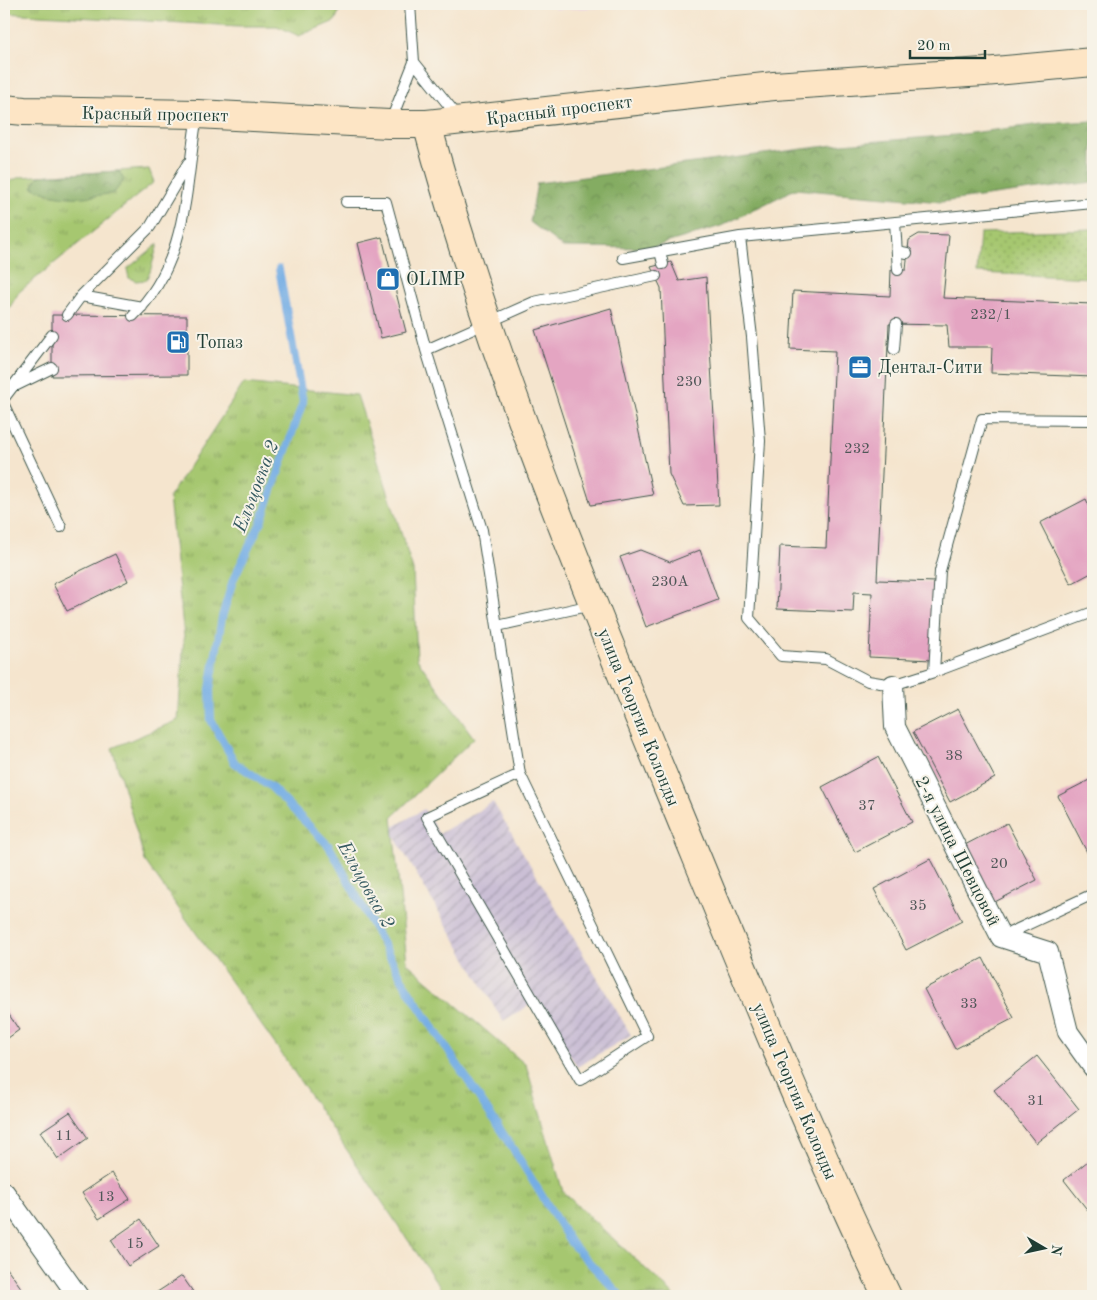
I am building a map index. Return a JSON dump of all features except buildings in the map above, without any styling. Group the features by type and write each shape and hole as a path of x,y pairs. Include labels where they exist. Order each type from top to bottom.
{"main road":[{"name":"Красный проспект","path":"10,113 198,114 389,124 427,124 774,86 984,72 1093,62"},
{"name":"улица Георгия Колонды","path":"427,124 448,205 510,388 593,605 839,1195 887,1296"}],"street":[{"name":"2-я улица Шевцовой","path":"894,685 895,726 1001,937 1048,952 1068,1032 1093,1067"},
{"path":"4,1192 78,1296"}],"lane":[{"path":"389,124 414,62 410,4"},
{"path":"414,62 462,121"},
{"path":"133,316 142,307 168,269 185,215 190,160 198,114"},
{"path":"67,315 81,296 150,227 190,160"},
{"path":"346,202 386,202 426,350 482,530 520,774 647,1036 580,1080 427,817 520,774"},
{"path":"623,258 740,237 1093,203"},
{"path":"894,222 902,252 898,270"},
{"path":"740,237 752,337 760,441 749,618 781,656 826,658 868,681 894,685 934,672 1093,612"},
{"path":"660,251 663,264"},
{"path":"426,350 487,321 534,302 656,276"},
{"path":"81,296 142,307"},
{"path":"894,349 896,324"},
{"path":"4,398 52,335"},
{"path":"14,387 52,368"},
{"path":"4,405 61,527"},
{"path":"934,672 940,570 982,419 1093,420"},
{"path":"497,626 593,605"},
{"path":"1001,937 1093,894"}],"shaded area":[{"path":"554,4 749,4 554,9"},
{"path":"493,802 631,1035 577,1067 538,1000 503,1021 390,829 424,809 439,834"}],"green space":[{"path":"4,4 342,4 335,21 299,36 277,26 238,26 4,13"},
{"path":"1093,121 1093,182 941,202 795,189 721,226 650,248 563,247 530,222 537,183 842,144 955,135 1042,124"},
{"path":"149,169 154,182 19,292 4,317 4,184 20,177"},
{"path":"119,171 124,180 114,193 72,197 52,195 32,187 39,176"},
{"path":"1093,229 1093,278 977,273 980,233"},
{"path":"158,244 146,280 136,281 129,278 127,269"},
{"path":"244,383 357,395 413,570 417,659 474,738 392,817 407,963 526,1065 563,1192 675,1296 446,1296 279,1050 145,861 112,748 178,720 184,637 169,497"}],"waterway":[{"name":"Ельцовка 2","path":"279,269 303,402 261,522 233,580 222,617 210,689 211,720 235,763 270,786 329,846 407,988 515,1152 571,1243 621,1296"}],"place":[{"name":"OLIMP","path":"388,279"},
{"name":"Топаз","path":"178,342"},
{"name":"Дентал-Сити","path":"860,367"}]}
